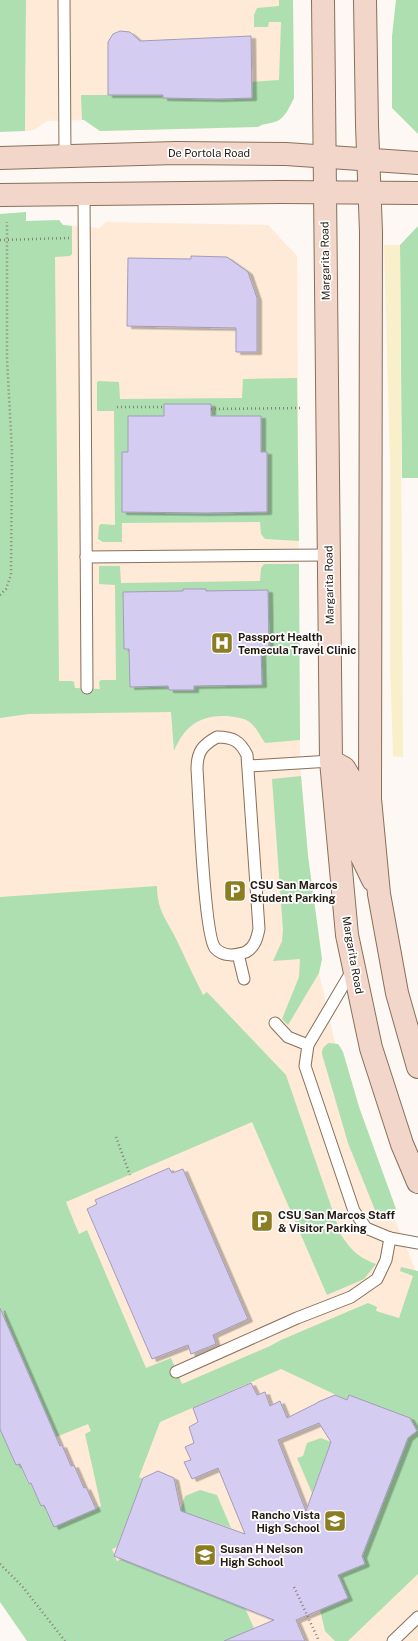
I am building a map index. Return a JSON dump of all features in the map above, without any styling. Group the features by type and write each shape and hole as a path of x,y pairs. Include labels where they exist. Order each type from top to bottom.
{"main road":[{"name":"Margarita Road","path":"323,0 331,761 347,935 371,1048 402,1144 418,1182"},
{"path":"365,0 371,232 370,799 379,894 397,993 418,1067"},
{"name":"De Portola Road","path":"0,158 176,153 286,154 418,163"},
{"path":"0,195 84,193 418,193"},
{"path":"331,761 344,768 353,783 358,849 379,894"}],"lane":[{"path":"64,0 65,156"},
{"path":"84,193 87,688"},
{"path":"86,557 329,555"},
{"path":"218,737 229,737 238,742 244,749 247,755 248,766 259,929 254,946 248,951 230,955 222,953 215,947 211,939 207,906 197,760 206,743 218,737"},
{"path":"248,766 331,761"},
{"path":"238,954 244,979"},
{"path":"354,966 308,1045 305,1066 354,1211 366,1228 390,1238 418,1243"},
{"path":"275,1023 288,1037 308,1045"},
{"path":"176,1372 297,1318 351,1298 377,1279 386,1260 390,1238"},
{"path":"392,1641 418,1617"}],"path":[{"path":"0,595 6,589 11,575 12,452 6,351 7,222"},
{"path":"0,240 84,238"},
{"path":"117,408 164,407"},
{"path":"211,409 301,408"},
{"path":"116,1137 130,1175"},
{"path":"0,1564 22,1586 65,1641"},
{"path":"294,1587 319,1641"}],"shaded area":[{"path":"26,0 293,0 294,98 287,112 278,121 262,124 258,127 100,131 84,120 47,121 34,130 25,131"},
{"path":"59,220 63,225 99,228 106,222 268,225 297,256 300,762 308,856 322,959 319,973 335,1043 341,1047 343,1052 359,1107 396,1209 393,1215 416,1271 418,1271 418,1641 87,1641 0,1536 0,718 29,714 26,239"}],"green space":[{"path":"0,0 26,0 25,131 0,132"},
{"path":"279,0 293,0 294,98 287,111 280,119 258,127 100,131 82,120 81,95 163,95 220,99 252,98 251,82 279,80 281,22 269,22 268,27 254,27 254,15 257,8 279,6"},
{"path":"396,0 418,0 418,134 392,108 392,36"},
{"path":"26,212 26,221 59,220 63,225 72,226 72,254 70,256 55,257 59,681 72,681 74,682 75,688 100,689 99,682 101,680 116,680 115,585 99,584 99,566 120,566 121,583 260,581 261,568 264,564 299,564 300,740 265,743 258,731 246,720 234,717 216,716 200,720 188,729 174,751 171,712 29,714 0,718 0,214"},
{"path":"418,226 418,478 402,478 400,245"},
{"path":"297,378 299,541 265,539 261,534 260,522 122,523 122,542 103,542 98,539 99,526 101,524 115,525 114,411 97,411 97,382 119,382 120,399 242,398 243,379"},
{"path":"301,776 308,856 322,959 319,973 288,1025 282,1019 299,977 300,959 273,961 282,941 283,930 272,779"},
{"path":"157,886 161,910 203,995 207,992 286,1075 341,1235 356,1253 364,1259 376,1264 364,1279 327,1295 252,1122 66,1202 79,1234 87,1230 146,1368 171,1358 182,1384 368,1303 377,1307 376,1311 399,1318 413,1276 400,1271 401,1267 418,1271 418,1574 348,1641 335,1641 325,1631 320,1610 331,1559 362,1557 408,1438 417,1431 410,1418 349,1395 347,1400 281,1369 160,1422 139,1477 143,1479 117,1547 112,1549 117,1561 122,1559 245,1608 254,1628 237,1636 239,1641 27,1641 0,1602 0,1429 16,1465 20,1464 28,1484 31,1483 41,1506 44,1505 54,1527 101,1506 85,1434 91,1431 88,1424 56,1437 0,1307 0,897"},
{"path":"329,1043 338,1044 343,1052 359,1107 396,1209 393,1215 387,1217 383,1216 375,1210 348,1143 322,1054 322,1050"},
{"path":"321,1438 331,1442 312,1493 297,1458 303,1456 307,1443"},
{"path":"200,1490 217,1495 231,1528 180,1511 185,1496"}],"sand":[{"path":"384,245 400,245 403,757 393,756 390,664 390,461"}],"building":[{"path":"120,31 130,32 140,41 251,36 252,98 163,98 163,95 108,95 108,42 113,34"},
{"path":"191,256 227,257 248,272 257,298 257,352 236,352 236,328 127,326 128,258 191,259"},
{"path":"164,404 211,404 211,416 261,416 261,452 267,452 267,512 122,512 122,452 128,452 128,416 164,416"},
{"path":"183,589 206,589 206,591 268,590 269,650 261,650 262,685 194,686 194,690 169,690 168,686 130,687 129,649 124,649 123,592 183,591"},
{"path":"169,1168 172,1173 183,1169 248,1319 213,1335 216,1344 191,1354 188,1345 152,1359 87,1209 97,1204 95,1200"},
{"path":"0,1308 60,1446 62,1445 71,1466 74,1465 84,1488 86,1487 96,1509 54,1527 44,1505 41,1506 31,1483 29,1484 20,1464 16,1465 0,1429"},
{"path":"251,1383 257,1395 265,1392 270,1406 280,1401 287,1418 335,1395 347,1400 349,1395 410,1418 417,1431 408,1438 362,1556 365,1564 338,1575 348,1598 296,1620 305,1641 224,1641 274,1620 114,1556 143,1478 158,1471 174,1478 181,1511 245,1534 218,1468 192,1479 184,1462 191,1460 185,1447 194,1443 189,1427 198,1422 193,1408","holes":["319,1423 331,1442 306,1511 278,1440"]}],"place":[{"name":"Passport Health Temecula Travel Clinic","path":"222,643"},
{"name":"CSU San Marcos Student Parking","path":"235,891"},
{"name":"CSU San Marcos Staff & Visitor Parking","path":"262,1221"},
{"name":"Rancho Vista High School","path":"335,1521"},
{"name":"Susan H Nelson High School","path":"205,1555"}]}
